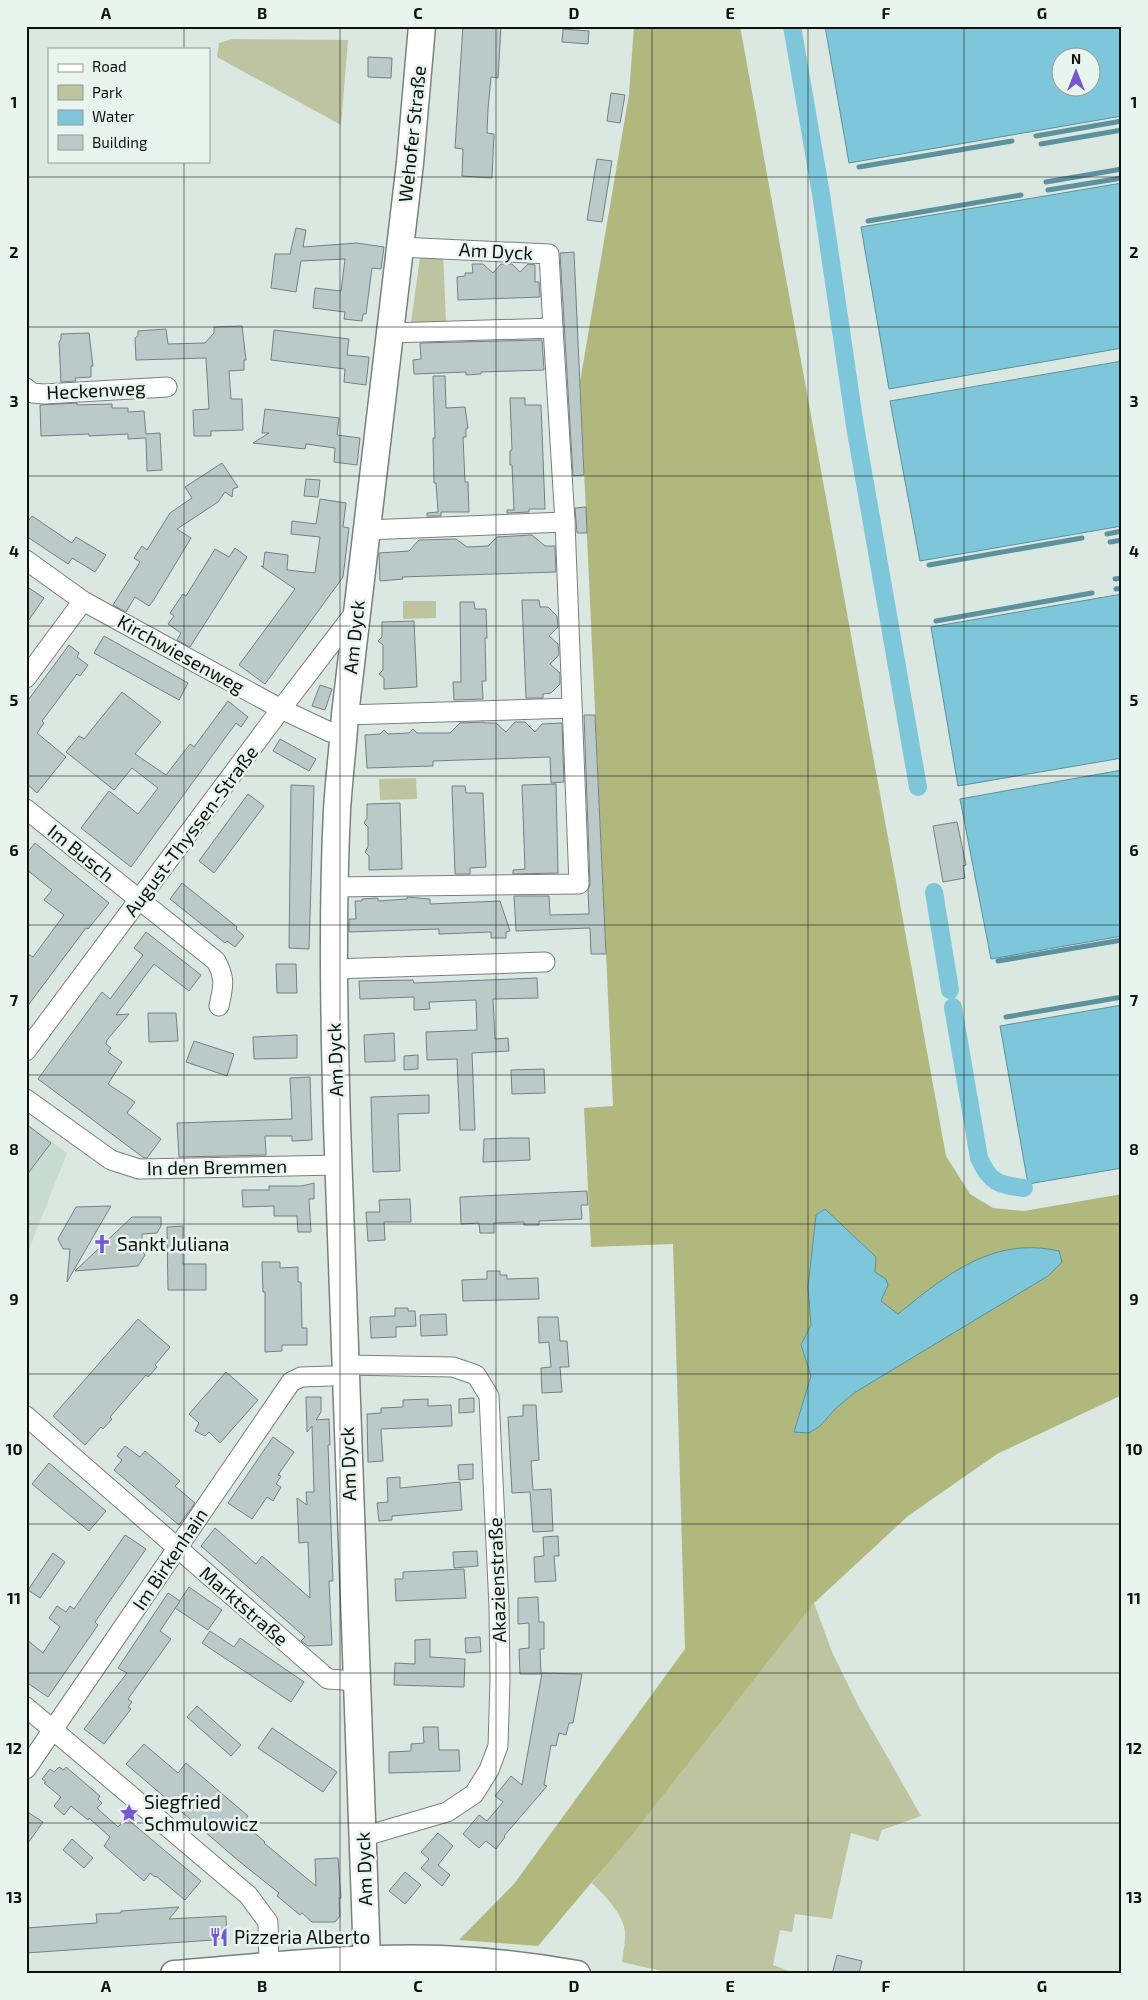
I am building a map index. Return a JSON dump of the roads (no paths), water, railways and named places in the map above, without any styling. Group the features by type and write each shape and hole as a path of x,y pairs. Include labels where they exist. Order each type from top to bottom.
{"main road":[{"name":"Wehofer Straße","path":"400,244 410,164 422,26"},
{"name":"Am Dyck","path":"368,1960 356,1681 338,1371 338,1164 333,968 334,887 337,808 344,724 400,244"},
{"path":"174,1974 368,1960 457,1960 530,1966 577,1974"}],"street":[{"name":"Am Dyck","path":"334,887 579,884 565,522 549,254 400,244"},
{"path":"390,332 553,328"},
{"name":"Heckenweg","path":"26,388 32,392 44,394 167,387"},
{"path":"366,530 565,522"},
{"name":"Kirchwiesenweg","path":"26,560 83,601 281,709 330,732 344,724"},
{"path":"26,678 83,601"},
{"name":"August-Thyssen-Straße","path":"26,1051 356,611"},
{"path":"344,724 571,708"},
{"name":"Im Busch","path":"26,809 216,961 222,973 223,987 219,1006"},
{"path":"333,968 545,962"},
{"name":"In den Bremmen","path":"26,1099 111,1160 139,1170 338,1164"},
{"name":"Akazienstraße","path":"338,1371 453,1367 476,1375 489,1396 499,1607 498,1746 489,1770 474,1794 447,1812 362,1837"},
{"name":"Im Birkenhain","path":"26,1769 290,1382 301,1377 338,1371"},
{"name":"Marktstraße","path":"27,1418 328,1679 356,1681"},
{"path":"26,1707 248,1895 268,1922 269,1967"}],"water":[{"path":"825,26 1122,26 1122,116 849,163"},
{"path":"1122,183 1122,348 889,389 861,227"},
{"path":"1122,361 1122,526 920,561 890,401"},
{"path":"1122,594 1122,758 958,786 931,627"},
{"path":"1122,770 1122,936 991,959 960,799"},
{"path":"1122,1005 1122,1168 1028,1184 1000,1026"},
{"path":"825,1209 876,1257 875,1272 886,1279 888,1285 881,1301 898,1314 953,1273 972,1262 992,1254 1013,1249 1035,1248 1059,1251 1062,1262 1048,1276 854,1393 835,1409 820,1426 809,1433 794,1432 811,1376 801,1345 811,1325 808,1287 816,1215"}],"waterway":[{"path":"792,26 821,194 855,426 918,787"},
{"path":"1036,136 1122,121"},
{"path":"1041,144 1122,130"},
{"path":"859,167 1012,141"},
{"path":"1046,182 1122,169"},
{"path":"1048,190 1122,178"},
{"path":"868,221 1021,195"},
{"path":"1107,534 1122,531"},
{"path":"929,565 1082,538"},
{"path":"1110,542 1122,540"},
{"path":"1115,579 1122,578"},
{"path":"1116,589 1122,588"},
{"path":"936,621 1092,593"},
{"path":"934,892 950,990"},
{"path":"998,961 1122,940"},
{"path":"1006,1017 1122,997"},
{"path":"953,1007 979,1158 991,1178 1008,1186 1024,1188"}],"place":[{"name":"Sankt Juliana","path":"102,1244"},
{"name":"Siegfried Schmulowicz","path":"129,1813"},
{"name":"Pizzeria Alberto","path":"219,1937"}]}
